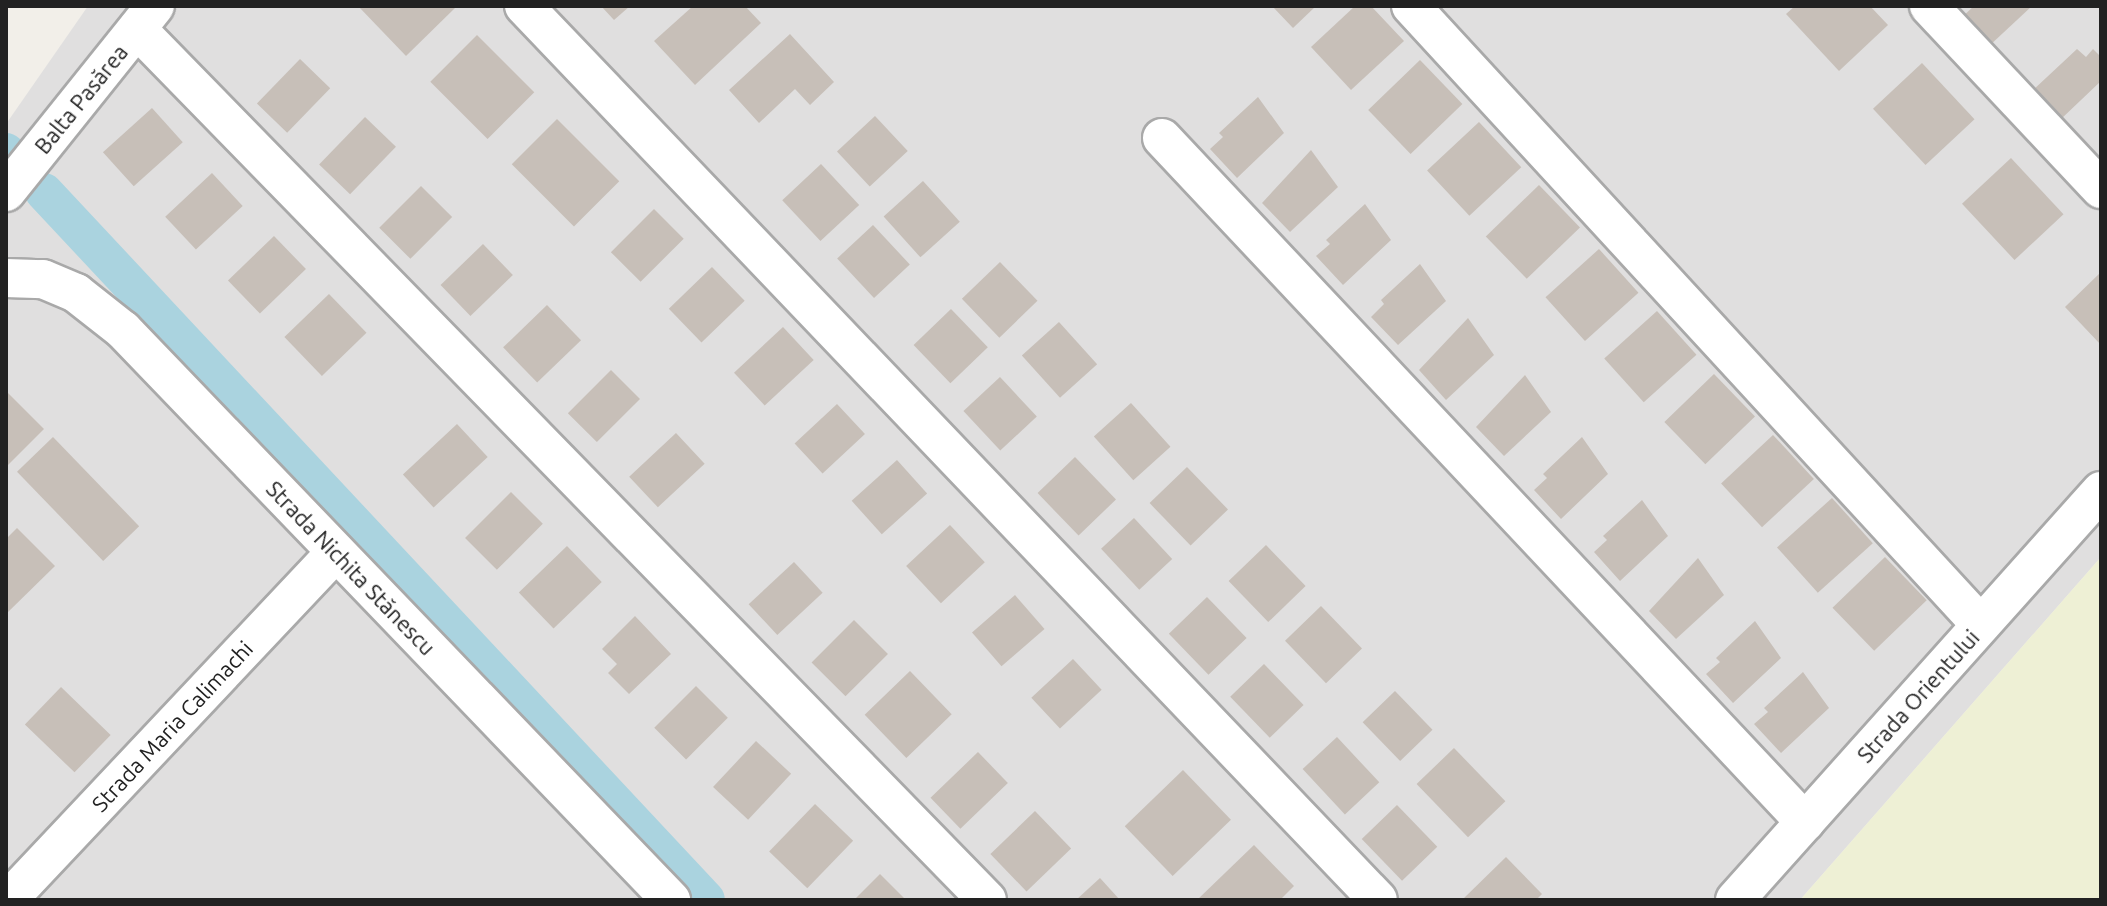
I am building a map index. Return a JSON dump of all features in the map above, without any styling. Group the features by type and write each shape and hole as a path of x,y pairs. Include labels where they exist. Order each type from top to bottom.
{"street":[{"path":"524,6 1378,900"},
{"path":"1411,6 1981,625"},
{"path":"1929,6 2101,189"},
{"path":"146,18 987,900"},
{"name":"Balta Pasărea","path":"6,192 146,18"},
{"path":"1162,138 1805,822"},
{"name":"Strada Nichita Stănescu","path":"6,278 43,279 76,293 123,330 671,900"},
{"name":"Strada Orientului","path":"1735,900 2101,491"},
{"name":"Strada Maria Calimachi","path":"8,900 336,552"}],"shaded area":[{"path":"88,6 2101,6 2101,557 1800,900 6,900 6,124"}],"green space":[{"path":"2101,557 2101,900 1800,900"}],"building":[{"path":"358,6 453,6 455,8 406,56"},
{"path":"601,6 630,6 614,20"},
{"path":"693,6 745,6 761,23 695,85 654,41"},
{"path":"1272,6 1316,6 1293,28"},
{"path":"1355,6 1371,6 1404,41 1351,90 1311,47"},
{"path":"1795,6 1870,6 1888,25 1839,71 1786,14"},
{"path":"1974,6 2032,6 1988,47 1961,18"},
{"path":"790,34 834,82 810,105 795,89 759,123 729,90"},
{"path":"477,35 534,92 488,139 430,82"},
{"path":"2077,49 2086,57 2093,49 2101,57 2101,81 2060,120 2032,91"},
{"path":"300,59 330,88 287,133 257,104"},
{"path":"1420,60 1462,104 1411,154 1368,110"},
{"path":"1922,63 1975,119 1926,165 1873,109"},
{"path":"1258,97 1284,133 1237,178 1210,149 1223,137 1219,133"},
{"path":"152,108 183,142 134,186 103,152"},
{"path":"875,116 908,151 870,187 837,151"},
{"path":"365,117 396,147 350,194 319,164"},
{"path":"557,119 619,181 574,226 512,164"},
{"path":"1479,122 1521,167 1469,216 1427,170"},
{"path":"1311,150 1338,187 1290,232 1262,203"},
{"path":"2011,158 2064,214 2015,260 1962,204"},
{"path":"821,164 859,205 820,241 782,200"},
{"path":"212,173 243,206 196,250 165,217"},
{"path":"923,181 960,222 920,257 884,216"},
{"path":"1539,185 1580,227 1527,279 1486,236"},
{"path":"421,186 452,217 410,259 379,228"},
{"path":"1365,204 1391,240 1343,285 1316,256 1330,244 1326,240"},
{"path":"654,209 684,239 641,282 611,252"},
{"path":"873,225 910,264 874,298 837,258"},
{"path":"274,236 306,269 260,314 228,280"},
{"path":"483,244 513,275 470,316 441,285"},
{"path":"1599,249 1638,293 1585,341 1545,297"},
{"path":"1000,262 1038,301 999,338 962,299"},
{"path":"1420,264 1446,301 1398,345 1371,317 1384,304 1381,300"},
{"path":"712,267 745,301 701,342 669,309"},
{"path":"2101,272 2101,345 2065,307"},
{"path":"329,294 367,333 322,376 284,337"},
{"path":"547,305 581,340 537,383 503,347"},
{"path":"951,309 988,347 950,383 914,345"},
{"path":"1657,311 1696,355 1644,402 1604,359"},
{"path":"1468,318 1494,355 1446,400 1419,370"},
{"path":"1059,322 1097,364 1060,398 1022,355"},
{"path":"783,327 814,360 765,406 734,373"},
{"path":"611,370 640,399 597,442 568,413"},
{"path":"1714,374 1755,416 1705,464 1664,422"},
{"path":"1525,375 1551,412 1504,456 1476,427"},
{"path":"1000,377 1037,416 1000,451 963,411"},
{"path":"6,391 44,429 8,465 6,463"},
{"path":"1131,403 1170,447 1133,480 1094,436"},
{"path":"837,404 865,434 823,474 795,444"},
{"path":"457,424 488,457 434,507 403,474"},
{"path":"676,433 705,464 658,507 629,477"},
{"path":"1773,435 1814,479 1762,527 1721,483"},
{"path":"53,437 139,526 103,561 17,472"},
{"path":"1582,437 1608,474 1561,519 1534,490 1547,478 1543,474"},
{"path":"1075,457 1116,499 1079,536 1038,493"},
{"path":"897,460 927,493 882,534 852,501"},
{"path":"1187,467 1228,509 1191,546 1150,503"},
{"path":"511,492 543,524 497,570 465,538"},
{"path":"1832,498 1873,543 1818,593 1777,548"},
{"path":"1642,500 1668,536 1620,581 1594,552 1607,540 1603,536"},
{"path":"1134,518 1172,559 1139,590 1101,549"},
{"path":"950,525 985,562 941,603 906,566"},
{"path":"17,528 55,566 6,614 6,539"},
{"path":"1266,545 1306,586 1268,622 1229,581"},
{"path":"567,546 602,582 554,629 519,593"},
{"path":"1885,557 1927,600 1874,651 1832,608"},
{"path":"1698,558 1724,595 1676,639 1649,611"},
{"path":"794,562 823,593 777,635 749,604"},
{"path":"1015,595 1045,629 1002,666 972,632"},
{"path":"1207,597 1247,638 1208,675 1169,634"},
{"path":"1321,606 1362,648 1326,683 1285,641"},
{"path":"635,616 671,654 629,694 608,673 617,664 602,649"},
{"path":"854,620 888,654 846,696 812,662"},
{"path":"1755,621 1781,658 1733,703 1706,674 1720,662 1716,658"},
{"path":"1073,659 1102,690 1060,729 1031,698"},
{"path":"1264,664 1304,705 1270,738 1230,697"},
{"path":"910,671 952,714 906,758 865,715"},
{"path":"1803,672 1829,708 1781,753 1754,724 1768,712 1764,708"},
{"path":"696,686 728,718 686,760 654,728"},
{"path":"61,687 111,735 75,772 25,724"},
{"path":"1395,691 1433,730 1400,761 1363,722"},
{"path":"1337,737 1379,782 1345,814 1303,769"},
{"path":"756,741 791,774 748,820 713,787"},
{"path":"1454,748 1505,801 1468,837 1417,784"},
{"path":"978,752 1008,783 960,829 931,798"},
{"path":"1183,770 1231,820 1173,876 1125,826"},
{"path":"815,804 853,841 807,888 769,851"},
{"path":"1397,805 1437,847 1402,881 1362,839"},
{"path":"1035,811 1071,848 1027,891 990,854"},
{"path":"1254,845 1294,886 1280,900 1197,900"},
{"path":"1506,857 1542,894 1536,900 1462,900"},
{"path":"880,874 906,900 854,900"},
{"path":"1100,878 1120,900 1076,900"}],"waterway":[{"path":"44,192 706,900"}]}
